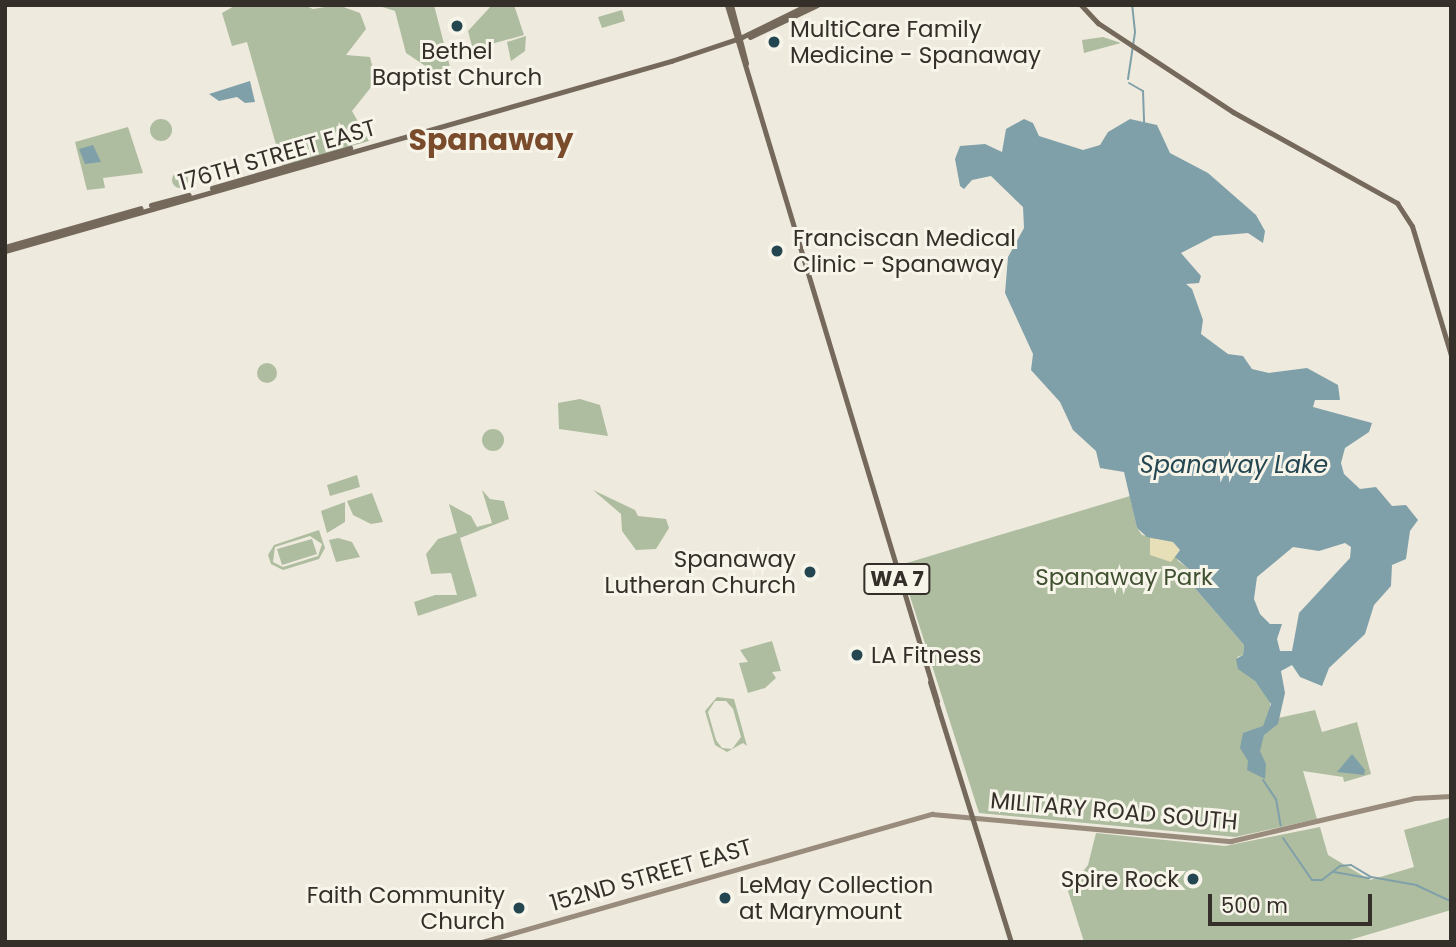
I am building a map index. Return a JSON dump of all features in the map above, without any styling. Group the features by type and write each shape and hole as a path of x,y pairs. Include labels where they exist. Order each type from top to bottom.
{"main road":[{"name":"WA 7","path":"729,5 738,39"},
{"name":"WA 7","path":"729,5 801,256 1011,942"},
{"path":"738,39 807,5"},
{"path":"738,39 769,30 817,5"},
{"path":"1081,5 1098,23 1233,113 1397,203 1412,226 1451,355"},
{"path":"734,16 743,28 757,29"},
{"name":"176TH STREET EAST","path":"5,249 491,107 676,60 738,39"},
{"name":"176TH STREET EAST","path":"5,249 39,237 170,204 599,80"},
{"path":"519,103 544,93"},
{"path":"472,116 491,107"},
{"path":"401,137 417,129"},
{"path":"379,143 393,136"},
{"path":"262,178 279,169"},
{"path":"170,204 195,193"},
{"path":"22,246 39,237"},
{"name":"MILITARY ROAD SOUTH","path":"830,842 932,814 1236,841 1414,798 1451,796"},
{"name":"152ND STREET EAST","path":"482,942 830,842"}],"green space":[{"path":"236,5 304,5 313,9 338,5 360,13 366,29 346,55 370,57 376,81 352,111 369,141 282,166 247,42 232,46 222,13"},
{"path":"376,5 434,5 450,67 433,71 406,53 395,11"},
{"path":"492,5 514,5 524,35 477,48 474,54 468,31"},
{"path":"622,10 625,21 602,28 598,17"},
{"path":"526,36 525,51 511,61 507,42"},
{"path":"1103,37 1121,43 1084,53 1082,40"},
{"path":"161,119 169,122 172,130 169,138 161,141 153,138 150,130 153,122"},
{"path":"128,127 143,173 103,178 105,188 87,190 75,142"},
{"path":"180,172 188,180 180,188 172,180"},
{"path":"267,363 274,366 277,373 274,380 267,383 260,380 257,373 260,366"},
{"path":"580,399 600,405 608,436 559,429 558,403"},
{"path":"493,429 501,432 504,440 501,448 493,451 485,448 482,440 485,432"},
{"path":"357,475 360,487 330,496 327,485"},
{"path":"482,490 490,499 504,501 509,519 460,538 477,596 418,616 414,602 435,595 457,595 451,573 431,574 426,554 438,539 457,533 449,504 471,516 477,527 492,523"},
{"path":"593,490 635,510 638,516 666,519 669,528 656,549 636,550 622,531 621,514"},
{"path":"372,493 383,522 371,524 353,515 347,501"},
{"name":"Spanaway Park","path":"1130,496 1137,528 1142,535 1173,541 1178,561 1191,570 1193,586 1244,645 1243,655 1237,657 1270,701 1270,714 1278,718 1315,710 1322,732 1357,722 1371,774 1344,782 1343,777 1303,771 1317,819 1235,837 979,813 900,565"},
{"path":"345,502 345,522 327,533 321,511"},
{"path":"319,530 325,548 319,559 283,570 271,564 268,555 274,545","holes":["310,536 322,544 318,556 283,567 273,562 275,547"]},
{"path":"338,538 352,542 360,557 336,562 329,540"},
{"path":"312,539 317,554 282,565 277,549"},
{"path":"772,641 781,671 772,672 776,678 765,688 748,693 739,663 748,662 740,650"},
{"path":"717,697 734,699 747,746 743,743 727,752 715,745 705,711","holes":["715,701 726,701 733,709 741,737 732,749 722,748 716,740 708,712"]},
{"path":"1451,817 1451,910 1343,942 1084,942 1068,891 1088,865 1096,833 1225,846 1320,827 1328,855 1370,880 1414,867 1404,830"}],"sand":[{"path":"1150,538 1173,541 1180,550 1171,562 1150,555"}],"water":[{"path":"250,81 255,102 245,103 237,97 219,101 209,94"},
{"name":"Spanaway Lake","path":"1024,119 1033,123 1039,136 1083,150 1100,145 1108,132 1130,119 1157,125 1170,153 1208,173 1256,215 1265,231 1263,243 1248,233 1214,236 1181,253 1201,276 1199,283 1186,284 1192,289 1203,320 1201,334 1228,354 1243,356 1252,369 1269,373 1307,368 1338,385 1340,400 1315,400 1313,407 1372,423 1369,432 1345,448 1341,463 1344,474 1360,489 1376,487 1392,506 1406,505 1418,520 1410,531 1406,559 1392,565 1391,586 1374,605 1365,634 1329,668 1322,686 1300,677 1292,665 1281,671 1285,693 1278,724 1264,735 1260,751 1266,764 1265,779 1247,770 1248,761 1240,748 1243,733 1263,726 1271,704 1255,681 1238,669 1236,659 1243,655 1244,645 1193,586 1190,570 1175,557 1180,550 1173,542 1147,537 1137,528 1124,472 1100,468 1096,451 1073,430 1060,402 1031,370 1033,354 1005,293 1008,257 1024,228 1023,207 991,176 972,180 964,189 960,186 955,159 960,146 985,144 1002,152 1006,129","holes":["1345,543 1351,547 1350,558 1299,613 1292,651 1280,651 1277,639 1282,624 1270,624 1260,614 1254,599 1257,577 1293,547 1319,551"]},
{"path":"93,145 101,162 85,164 79,149"},
{"path":"1352,754 1365,770 1364,775 1337,772"}],"waterway":[{"path":"1128,79 1135,32 1132,5"},
{"path":"1129,83 1143,91 1144,122"},
{"path":"1263,780 1276,799 1281,826"},
{"path":"1283,838 1312,880 1322,880 1340,866 1351,865 1371,877 1416,885 1451,901"},
{"path":"1334,872 1369,878"}],"place":[{"name":"Bethel Baptist Church","path":"457,26"},
{"name":"MultiCare Family Medicine - Spanaway","path":"774,42"},
{"name":"Franciscan Medical Clinic - Spanaway","path":"777,251"},
{"name":"Spanaway Lutheran Church","path":"810,572"},
{"name":"LA Fitness","path":"857,655"},
{"name":"Spire Rock","path":"1193,879"},
{"name":"LeMay Collection at Marymount","path":"725,898"},
{"name":"Faith Community Church","path":"519,908"}],"district":[{"name":"Spanaway","path":"491,140"}]}
